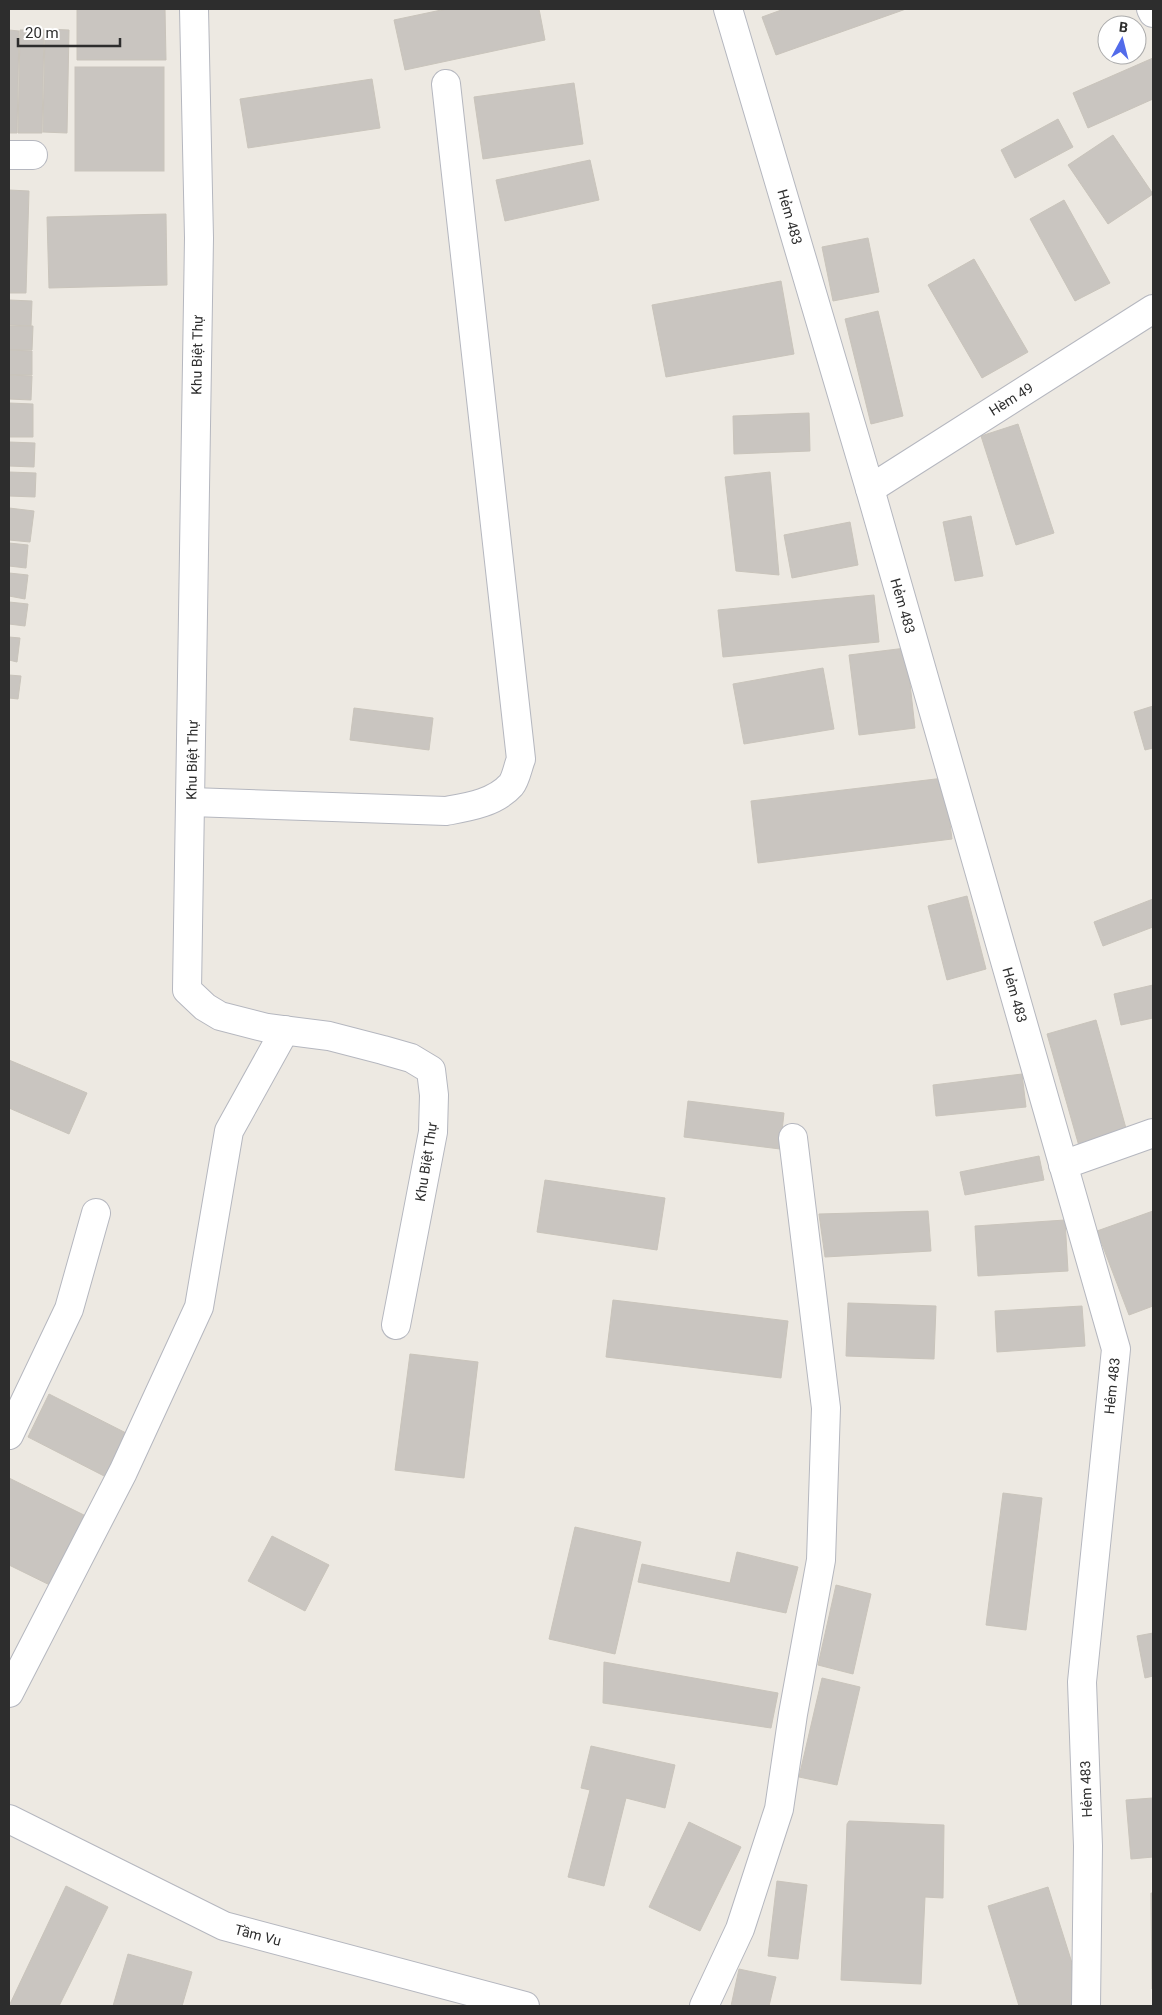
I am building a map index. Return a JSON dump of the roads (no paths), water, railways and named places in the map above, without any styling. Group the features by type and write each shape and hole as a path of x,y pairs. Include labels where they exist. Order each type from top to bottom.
{"street":[{"name":"Khu Biệt Thự","path":"194,9 199,238 187,990 205,1007 220,1016 267,1028 329,1036 412,1058 431,1070 434,1095 433,1132 396,1325"},
{"name":"Hẻm 483","path":"728,9 870,489 1116,1349 1082,1682 1088,1846 1086,2006"},
{"path":"1150,9 1153,13"},
{"path":"191,802 446,811 478,805 496,796 512,784 521,759 446,84"},
{"name":"Hèm 49","path":"870,489 1153,309"},
{"path":"9,1693 123,1472 199,1307 229,1131 285,1030"},
{"path":"1063,1164 1153,1133"},
{"path":"704,2006 740,1929 779,1809 793,1714 821,1560 826,1408 793,1138"},
{"path":"9,1435 69,1308 96,1213"},
{"name":"Tầm Vu","path":"9,1819 224,1926 525,2006"}]}
